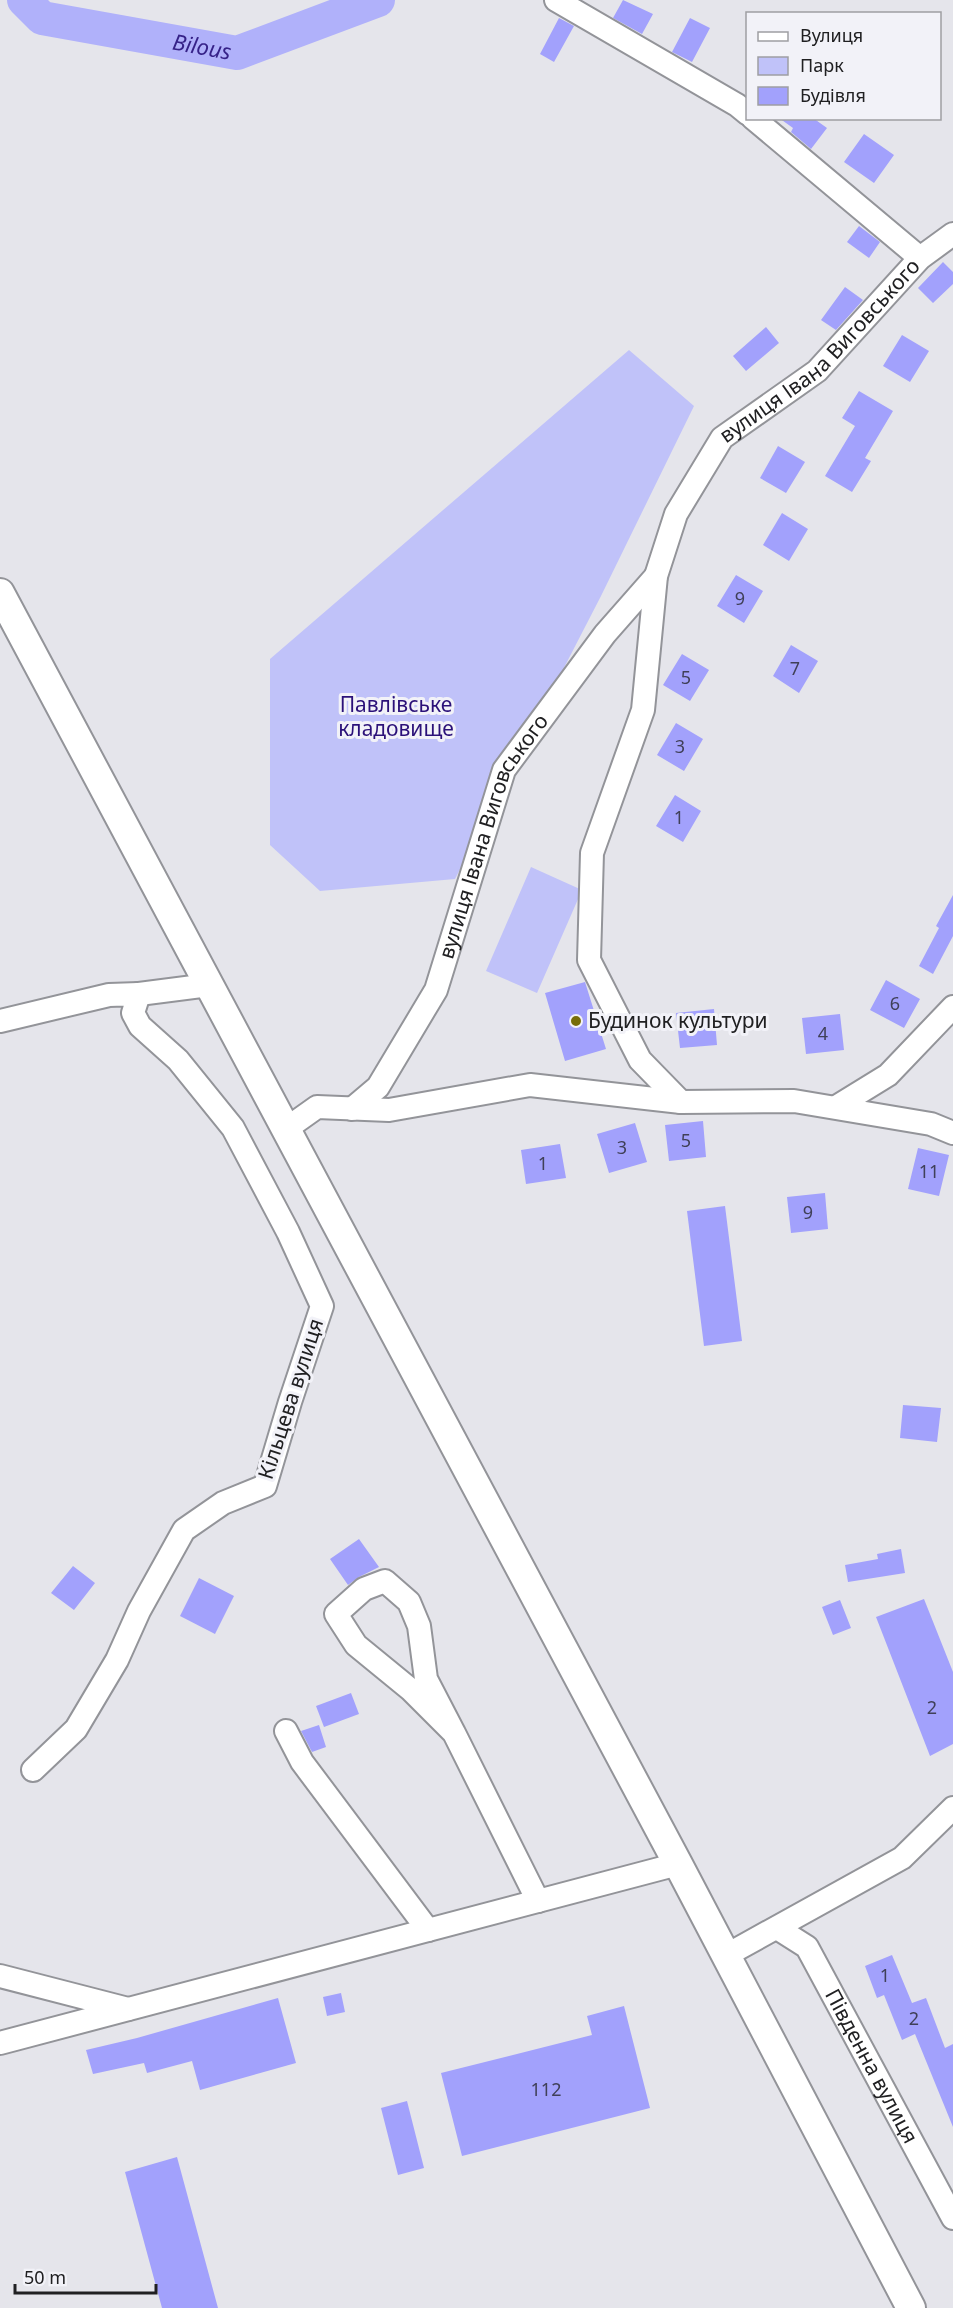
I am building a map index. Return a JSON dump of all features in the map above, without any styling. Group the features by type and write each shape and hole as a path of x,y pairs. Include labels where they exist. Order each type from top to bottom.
{"main road":[{"path":"0,593 678,1864 911,2308"}],"street":[{"path":"556,0 737,105 746,113"},
{"path":"755,120 920,258"},
{"name":"вулиця Івана Виговського","path":"681,1101 640,1060 589,960 592,853 643,710 656,576 676,514 722,438 817,371 920,258 953,234"},
{"name":"вулиця Івана Виговського","path":"352,1109 378,1087 436,990 504,770 605,634 656,576"},
{"path":"0,1021 109,995 139,994 209,985"},
{"name":"Кільцева вулиця","path":"33,1770 76,1729 117,1660 139,1611 184,1530 223,1503 265,1486 322,1306 288,1232 233,1128 178,1060 140,1026 134,1013 139,994"},
{"path":"836,1107 888,1075 953,1007"},
{"path":"286,1129 317,1107 389,1110 530,1085 681,1101 794,1101 931,1124 953,1133"},
{"path":"454,1733 411,1690 356,1645 336,1614 364,1589 385,1581 409,1602 420,1626 426,1678 454,1733 538,1901"},
{"path":"286,1731 302,1762 428,1930"},
{"path":"725,1956 902,1858 953,1808"},
{"path":"0,2043 678,1864"},
{"name":"Південна вулиця","path":"777,1928 807,1947 953,2218"},
{"path":"0,1976 129,2009"}],"green space":[{"name":"Павлівське кладовище","path":"629,350 694,406 601,596 455,879 320,891 270,845 270,659"},
{"path":"531,867 582,890 537,993 486,971"}],"building":[{"path":"623,0 653,14 642,34 613,18"},
{"path":"559,18 574,26 554,62 540,54"},
{"path":"690,18 710,28 692,62 672,52"},
{"path":"782,120 816,120 827,128 811,149 791,132 793,128"},
{"path":"864,134 894,155 874,183 844,162"},
{"path":"859,226 880,242 869,258 847,242"},
{"path":"943,262 953,272 953,284 933,303 918,288"},
{"path":"845,287 863,300 836,330 821,320"},
{"path":"766,327 779,343 746,371 733,356"},
{"path":"902,335 929,351 910,382 883,366"},
{"path":"859,391 893,411 865,458 871,461 852,492 825,476 855,426 842,418"},
{"path":"778,446 805,462 786,493 760,478"},
{"path":"782,513 808,529 789,561 763,545"},
{"path":"736,575 763,591 744,623 717,606"},
{"path":"791,645 818,661 799,693 773,676"},
{"path":"682,654 709,670 690,701 663,685"},
{"path":"676,723 703,739 684,771 657,755"},
{"path":"675,795 701,811 683,842 656,826"},
{"path":"953,895 953,936 933,974 919,966 939,928 936,926"},
{"path":"886,980 920,999 904,1028 870,1010"},
{"name":"Будинок культури","path":"585,982 606,1049 565,1061 545,993"},
{"path":"714,1009 717,1045 680,1048 676,1013"},
{"path":"840,1014 844,1050 806,1054 802,1018"},
{"path":"703,1121 706,1157 669,1161 665,1125"},
{"path":"635,1123 647,1162 609,1173 597,1134"},
{"path":"560,1144 566,1178 526,1184 521,1150"},
{"path":"918,1148 949,1155 939,1196 908,1189"},
{"path":"825,1193 828,1229 791,1233 787,1197"},
{"path":"725,1206 742,1341 704,1346 687,1211"},
{"path":"903,1405 941,1408 937,1442 900,1438"},
{"path":"359,1539 379,1567 348,1585 330,1559"},
{"path":"901,1549 905,1573 848,1582 845,1565 878,1559 877,1554"},
{"path":"73,1566 95,1583 74,1610 51,1593"},
{"path":"199,1578 234,1596 215,1634 180,1616"},
{"path":"924,1599 953,1672 953,1744 930,1756 876,1617"},
{"path":"840,1600 851,1628 833,1635 822,1607"},
{"path":"351,1693 359,1714 324,1727 316,1706"},
{"path":"319,1725 326,1747 312,1752 301,1731"},
{"path":"892,1955 912,2003 926,1998 945,2048 953,2044 953,2127 915,2034 902,2040 884,1995 877,1998 865,1966"},
{"path":"341,1993 345,2012 327,2016 323,1997"},
{"path":"278,1998 296,2063 200,2090 192,2061 147,2073 144,2063 93,2074 86,2050"},
{"path":"624,2006 650,2108 462,2156 441,2073 592,2035 587,2016"},
{"path":"407,2101 424,2168 398,2175 381,2108"},
{"path":"177,2157 218,2308 162,2308 125,2172"}],"waterway":[{"name":"Bilous","path":"24,0 42,18 237,53 378,0"}],"place":[{"name":"Будинок культури","path":"576,1021"}]}
